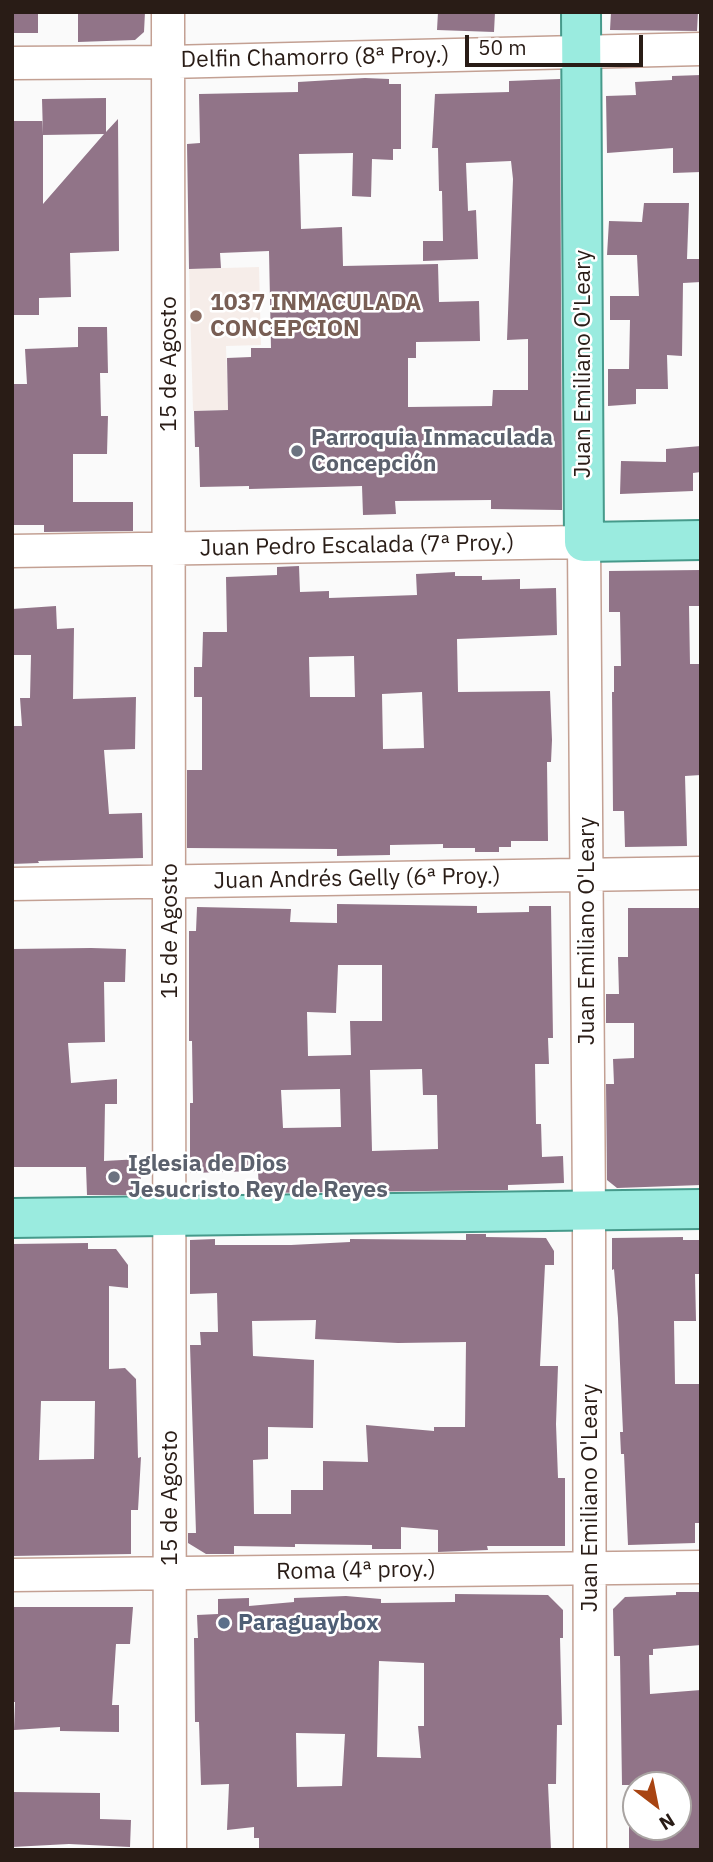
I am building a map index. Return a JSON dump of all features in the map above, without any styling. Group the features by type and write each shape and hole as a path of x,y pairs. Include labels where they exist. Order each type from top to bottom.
{"main road":[{"name":"Juan Emiliano O'Leary","path":"581,12 584,542"},
{"name":"Juan Pedro Escalada (7ª Proy.)","path":"584,542 701,540"},
{"path":"12,1218 701,1209"}],"street":[{"name":"15 de Agosto","path":"168,12 170,1850"},
{"name":"Delfin Chamorro (8ª Proy.)","path":"12,63 168,62 701,49"},
{"name":"Juan Pedro Escalada (7ª Proy.)","path":"12,551 584,542"},
{"name":"Juan Emiliano O'Leary","path":"584,542 590,1850"},
{"name":"Juan Andrés Gelly (6ª Proy.)","path":"12,884 701,873"},
{"name":"Roma (4ª proy.)","path":"12,1575 701,1567"}],"shaded area":[{"path":"259,267 261,345 226,346 228,410 193,411 189,269"}],"building":[{"path":"12,12 38,12 38,33 12,33"},
{"path":"78,12 145,12 144,32 135,40 78,42"},
{"path":"438,12 495,12 494,32 437,30"},
{"path":"611,12 698,12 697,31 610,30"},
{"path":"701,75 701,172 673,173 673,148 607,153 606,96 636,95 635,82"},
{"path":"389,79 389,84 401,84 401,149 393,149 393,160 372,159 371,197 352,196 353,153 299,154 301,229 342,227 343,266 438,264 439,302 479,301 480,341 416,342 416,358 408,358 408,407 492,406 493,390 528,390 528,339 507,340 513,179 511,161 466,163 468,211 476,210 478,259 423,261 423,241 443,241 438,148 432,148 435,94 509,92 509,81 560,79 562,510 491,509 491,500 395,501 396,514 363,515 362,486 249,489 249,486 200,487 199,447 195,447 194,411 228,410 227,358 251,357 251,348 271,348 269,251 220,253 221,268 189,269 187,144 200,143 199,94 298,92 298,82"},
{"path":"106,98 106,132 118,119 119,251 70,253 71,297 39,298 39,315 12,315 12,121 43,121 42,99","holes":["104,134 43,204 43,135"]},
{"path":"644,203 689,203 687,259 701,259 701,282 683,283 682,356 667,355 668,389 636,389 636,404 608,406 608,369 629,369 630,320 610,320 610,296 639,296 637,255 607,255 609,221 642,222"},
{"path":"78,327 107,327 108,373 100,373 101,416 108,416 107,454 73,454 73,502 133,502 133,531 44,532 44,525 12,525 12,384 27,384 25,349 78,347"},
{"path":"701,446 701,472 693,473 693,491 620,494 621,461 666,462 666,449"},
{"path":"299,566 300,592 329,591 329,598 417,595 416,574 455,572 455,576 482,576 482,580 520,579 520,589 556,588 557,635 457,639 458,692 550,691 552,740 551,762 547,762 548,841 511,841 511,847 499,847 499,852 475,852 475,848 443,848 443,844 390,845 390,855 337,856 337,849 187,848 187,770 202,770 202,697 194,697 194,667 202,667 203,632 227,632 226,577 277,575 277,567","holes":["354,656 355,697 310,697 309,657","422,692 424,748 383,749 382,694"]},
{"path":"701,570 701,606 689,606 690,664 701,664 701,775 685,776 687,846 625,847 624,811 613,811 612,692 614,666 621,666 620,612 609,612 609,571"},
{"path":"56,606 57,629 74,628 73,699 136,697 135,749 104,750 109,814 142,813 143,858 12,864 12,726 22,726 20,698 30,698 31,655 12,655 12,609"},
{"path":"337,904 477,906 477,913 529,912 529,906 551,906 553,1038 548,1038 549,1064 535,1064 536,1124 541,1124 542,1157 563,1156 564,1183 508,1185 508,1190 259,1193 258,1171 190,1173 190,1103 193,1103 192,1041 189,1041 189,931 196,931 197,907 291,909 290,922 337,923","holes":["338,965 382,965 382,1021 350,1021 351,1055 308,1056 307,1012 336,1013","422,1069 423,1095 437,1095 438,1149 372,1151 370,1070","340,1089 341,1127 283,1128 281,1090"]},
{"path":"628,908 701,908 701,1185 617,1188 607,1180 606,1084 614,1084 613,1059 634,1058 634,1023 606,1023 606,994 619,994 618,957 628,957"},
{"path":"12,949 126,949 125,982 104,982 105,1042 68,1043 71,1083 117,1079 117,1104 105,1104 104,1161 140,1159 141,1183 130,1195 87,1195 86,1167 12,1167"},
{"path":"466,1234 546,1238 554,1251 554,1265 545,1265 540,1366 558,1366 558,1478 565,1478 565,1546 487,1546 488,1550 438,1552 438,1530 401,1527 401,1549 372,1549 372,1545 295,1544 295,1547 234,1546 234,1554 206,1554 188,1543 188,1533 196,1533 190,1345 201,1345 200,1332 218,1332 217,1293 190,1294 190,1240 215,1239 215,1245 291,1245 350,1242 350,1239 466,1240","holes":["316,1320 315,1339 398,1343 466,1342 465,1427 434,1427 434,1431 366,1425 368,1462 323,1461 323,1490 291,1490 291,1514 254,1514 253,1460 268,1459 268,1427 313,1428 314,1360 253,1356 252,1321"]},
{"path":"683,1237 683,1240 701,1240 701,1274 695,1274 696,1321 674,1321 675,1384 701,1384 701,1523 695,1523 695,1543 628,1545 624,1454 621,1454 620,1432 623,1432 612,1238"},
{"path":"88,1243 88,1249 116,1249 128,1265 128,1288 109,1286 109,1369 125,1368 136,1379 138,1458 141,1457 138,1510 131,1510 131,1554 12,1556 12,1244","holes":["41,1401 95,1401 94,1459 39,1460"]},
{"path":"676,1592 701,1592 701,1645 653,1649 653,1655 649,1655 650,1694 701,1690 701,1850 629,1850 629,1841 692,1841 692,1771 622,1771 622,1785 620,1656 614,1656 613,1609 625,1597 676,1595"},
{"path":"455,1594 548,1595 563,1610 563,1638 560,1638 562,1725 557,1725 556,1784 548,1784 551,1850 259,1850 259,1838 254,1838 254,1827 227,1830 229,1784 201,1785 199,1722 195,1722 194,1638 198,1638 197,1615 218,1614 218,1599 249,1598 249,1606 294,1602 294,1598 346,1596 381,1599 381,1603 455,1602","holes":["379,1661 424,1663 424,1726 418,1726 421,1758 377,1757","296,1733 345,1734 342,1786 297,1787"]},
{"path":"12,1607 133,1607 130,1644 116,1644 112,1705 119,1705 119,1732 60,1731 60,1727 14,1730"},
{"path":"12,1792 100,1793 100,1819 131,1820 130,1847 69,1844 12,1847"}],"place":[{"name":"1037 INMACULADA CONCEPCION","path":"196,316"},
{"name":"Parroquia Inmaculada Concepción","path":"297,451"},
{"name":"Iglesia de Dios Jesucristo Rey de Reyes","path":"114,1177"},
{"name":"Paraguaybox","path":"224,1623"}]}
